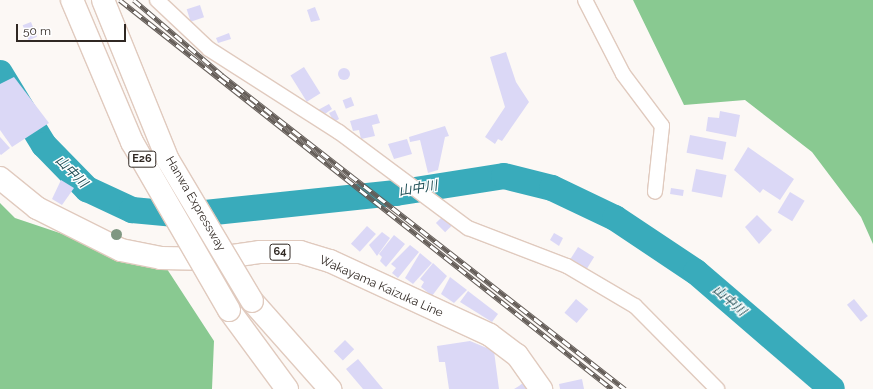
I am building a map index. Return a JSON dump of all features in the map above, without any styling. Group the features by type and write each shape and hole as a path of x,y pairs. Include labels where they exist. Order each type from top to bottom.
{"main road":[{"name":"Hanwa Expressway","path":"72,0 132,142 229,310 287,389"},
{"name":"Hanwa Expressway","path":"103,0 168,160 252,301 320,389"},
{"name":"Wakayama Kaizuka Line","path":"0,178 37,208 121,250 161,258 212,258 260,252 300,252 330,261 490,335 517,354 541,389"},
{"path":"252,301 330,389"}],"street":[{"path":"157,0 209,49 339,132 468,228 567,266 635,306 717,389"},
{"path":"585,0 624,74 662,126 655,192"}],"green space":[{"path":"633,0 873,0 873,244 861,217 812,152 745,100 684,105"},
{"path":"0,203 15,218 167,269 214,341 212,389 0,389"}],"building":[{"path":"200,5 204,17 191,22 187,9"},
{"path":"315,7 320,20 311,22 307,10"},
{"path":"31,22 37,37 29,40 23,25"},
{"path":"229,33 231,39 218,43 216,38"},
{"path":"506,52 516,82 529,102 502,141 498,139 495,144 485,137 505,107 490,57"},
{"path":"304,67 320,93 307,102 290,75"},
{"path":"342,68 346,68 350,74 346,80 342,80 338,76 338,72"},
{"path":"14,77 49,123 12,147 0,130 0,84"},
{"path":"351,97 354,105 346,109 343,100"},
{"path":"329,104 332,109 322,116 318,110"},
{"path":"335,110 339,119 334,122 329,113"},
{"path":"720,111 740,115 736,137 706,131 708,117 719,118"},
{"path":"377,114 380,123 372,125 375,136 361,139 359,130 353,131 350,121"},
{"path":"445,126 449,136 445,137 438,170 428,173 420,140 410,142 409,137"},
{"path":"690,135 726,142 723,160 687,153"},
{"path":"0,137 10,148 1,155 0,154"},
{"path":"407,139 412,154 394,159 388,144"},
{"path":"748,147 794,179 780,200 763,189 760,193 734,170"},
{"path":"696,169 726,175 722,197 692,192"},
{"path":"61,180 74,188 62,205 52,199"},
{"path":"671,188 684,190 683,196 670,194"},
{"path":"790,192 805,201 792,221 778,213"},
{"path":"757,215 772,230 759,244 745,227"},
{"path":"443,216 452,225 445,232 436,223"},
{"path":"367,226 376,234 360,252 351,244"},
{"path":"382,232 390,238 377,256 369,245"},
{"path":"554,233 563,238 559,246 550,240"},
{"path":"394,235 405,244 386,267 380,261 382,257 379,254"},
{"path":"410,245 419,252 398,278 392,273 396,268 391,264"},
{"path":"578,247 594,257 587,269 571,259"},
{"path":"420,253 432,263 413,284 405,278"},
{"path":"433,263 447,276 432,296 421,287 424,282 420,279"},
{"path":"450,277 467,290 454,303 441,294"},
{"path":"468,291 498,314 492,322 460,302"},
{"path":"576,299 588,309 577,323 564,313"},
{"path":"854,299 868,316 861,322 847,305"},
{"path":"345,340 354,349 343,361 334,351"},
{"path":"470,341 494,351 499,389 449,389 445,362 439,362 437,346"},
{"path":"358,359 383,389 363,389 346,369"},
{"path":"582,379 584,389 560,389 559,384"},
{"path":"524,382 527,389 514,389 519,386"}],"waterway":[{"name":"山中川","path":"0,73 44,145 87,189 132,210 186,215 396,193 504,176 552,188 615,218 696,272 832,389"}],"railway":[{"path":"120,0 612,389"},
{"path":"134,0 222,75 625,389"}]}
